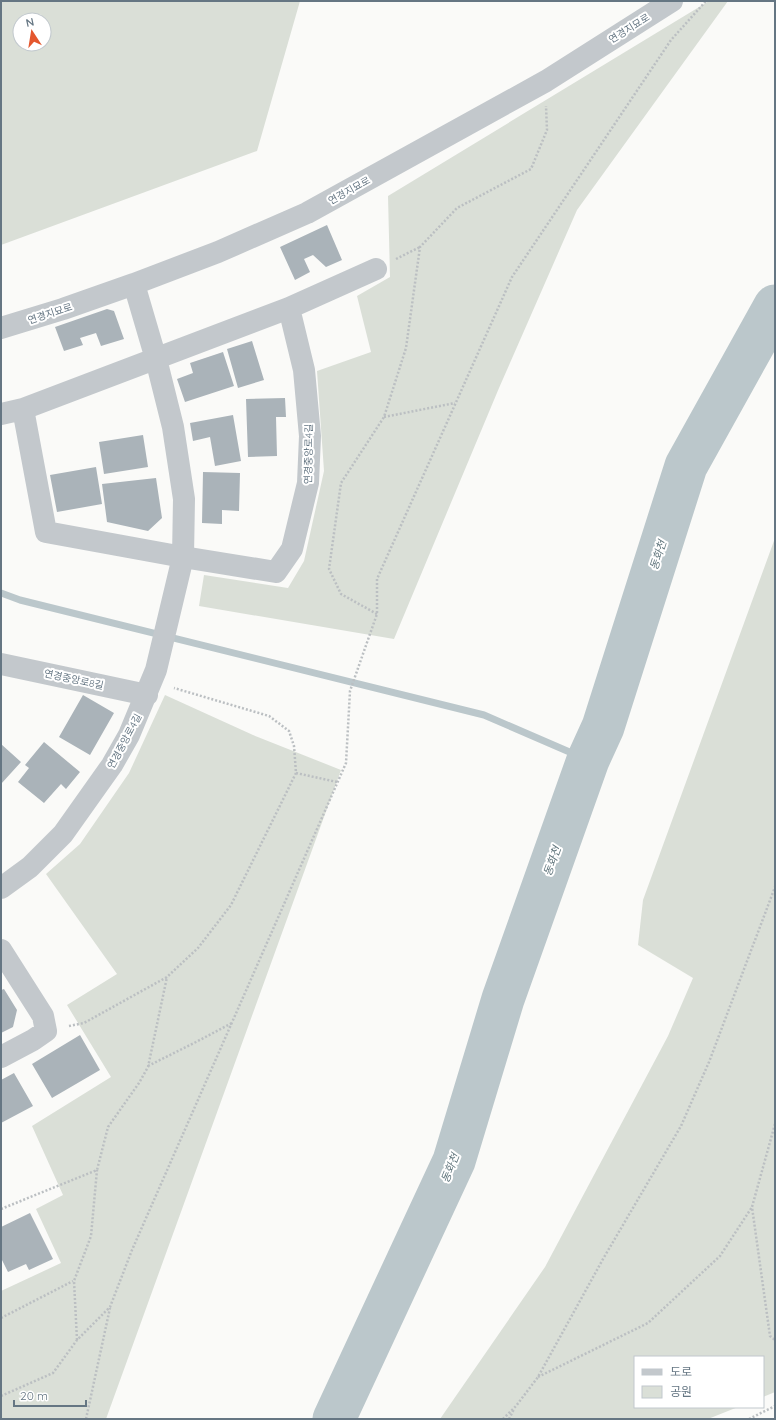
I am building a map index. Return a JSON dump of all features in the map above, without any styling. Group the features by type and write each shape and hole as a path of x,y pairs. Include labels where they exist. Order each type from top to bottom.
{"street":[{"name":"연경지묘로","path":"1,328 63,309 134,284 218,252 307,213 546,81 672,1"},
{"path":"1,414 23,409 288,308 376,269"},
{"name":"연경중앙로4길","path":"1,888 30,867 63,834 112,765 130,735 151,682 181,567 184,499 173,427 156,359 134,284"},
{"name":"연경중앙로4길","path":"23,409 46,532 181,567 276,572 292,549 308,483 310,436 304,370 288,308"},
{"name":"연경중앙로8길","path":"2,667 151,682"},
{"path":"1,950 42,1016 46,1031 33,1040 1,1057"}],"path":[{"path":"86,1419 110,1307 132,1250 346,763 350,691 377,614 377,579 512,276 671,40 706,1"},
{"path":"377,614 341,594 329,569 341,483 384,417 406,348 420,247 457,208 531,169 547,130 546,101"},
{"path":"384,417 455,403"},
{"path":"46,1031 84,1023 167,977 198,948 231,905 296,773 294,746 289,731 269,716 151,682"},
{"path":"296,773 337,782"},
{"path":"503,1419 516,1406 538,1377 603,1259 681,1126 708,1062 775,887"},
{"path":"77,1340 74,1281 91,1236 97,1170 108,1127 139,1083 148,1067 167,977"},
{"path":"148,1067 232,1022"},
{"path":"538,1377 648,1323 720,1256 752,1207 775,1124"},
{"path":"1,1209 97,1170"},
{"path":"752,1207 770,1336 775,1340"},
{"path":"1,1318 74,1281"},
{"path":"1,1396 53,1373 77,1340 110,1307"},
{"path":"509,1419 516,1406"},
{"path":"749,1419 775,1406"}],"green space":[{"path":"1,1 300,1 257,151 1,245"},
{"path":"709,1 728,1 577,210 499,388 394,639 199,606 204,575 288,588 304,561 324,471 317,371 371,352 357,296 390,277 388,196"},
{"path":"775,538 775,1392 764,1397 764,1356 634,1356 634,1408 736,1408 708,1419 440,1419 545,1267 668,1036 693,978 638,945 643,900"},
{"path":"165,695 253,735 341,770 106,1419 1,1419 1,1291 61,1263 36,1209 63,1195 32,1126 111,1077 67,1005 117,974 46,874 80,844 129,773"}],"building":[{"path":"327,225 342,260 326,267 313,255 304,259 310,272 295,280 280,247"},
{"path":"107,309 114,311 124,339 101,346 96,333 80,338 83,345 64,351 55,327"},
{"path":"252,341 264,380 238,388 227,349"},
{"path":"223,352 234,386 185,402 177,379 193,373 190,363"},
{"path":"285,398 286,417 276,417 277,456 248,457 246,399"},
{"path":"233,415 241,461 215,466 210,437 193,441 190,423"},
{"path":"143,435 148,467 104,474 99,442"},
{"path":"96,467 102,504 57,512 50,475"},
{"path":"203,472 240,473 239,511 222,510 222,524 202,523"},
{"path":"156,478 162,518 148,531 107,522 102,484"},
{"path":"83,695 114,713 90,755 59,737"},
{"path":"44,742 80,772 66,789 61,784 44,803 18,782 29,768 25,765"},
{"path":"1,744 21,762 1,784"},
{"path":"4,989 17,1010 13,1027 1,1033 1,990"},
{"path":"80,1035 100,1070 52,1098 32,1064"},
{"path":"14,1073 33,1106 1,1123 1,1080"},
{"path":"30,1213 53,1259 29,1270 26,1264 8,1272 1,1258 1,1227"}],"waterway":[{"name":"동화천","path":"334,1419 454,1161 503,999 588,760 603,727 686,466 775,306"},
{"path":"1,593 20,600 484,715 588,760"}]}
